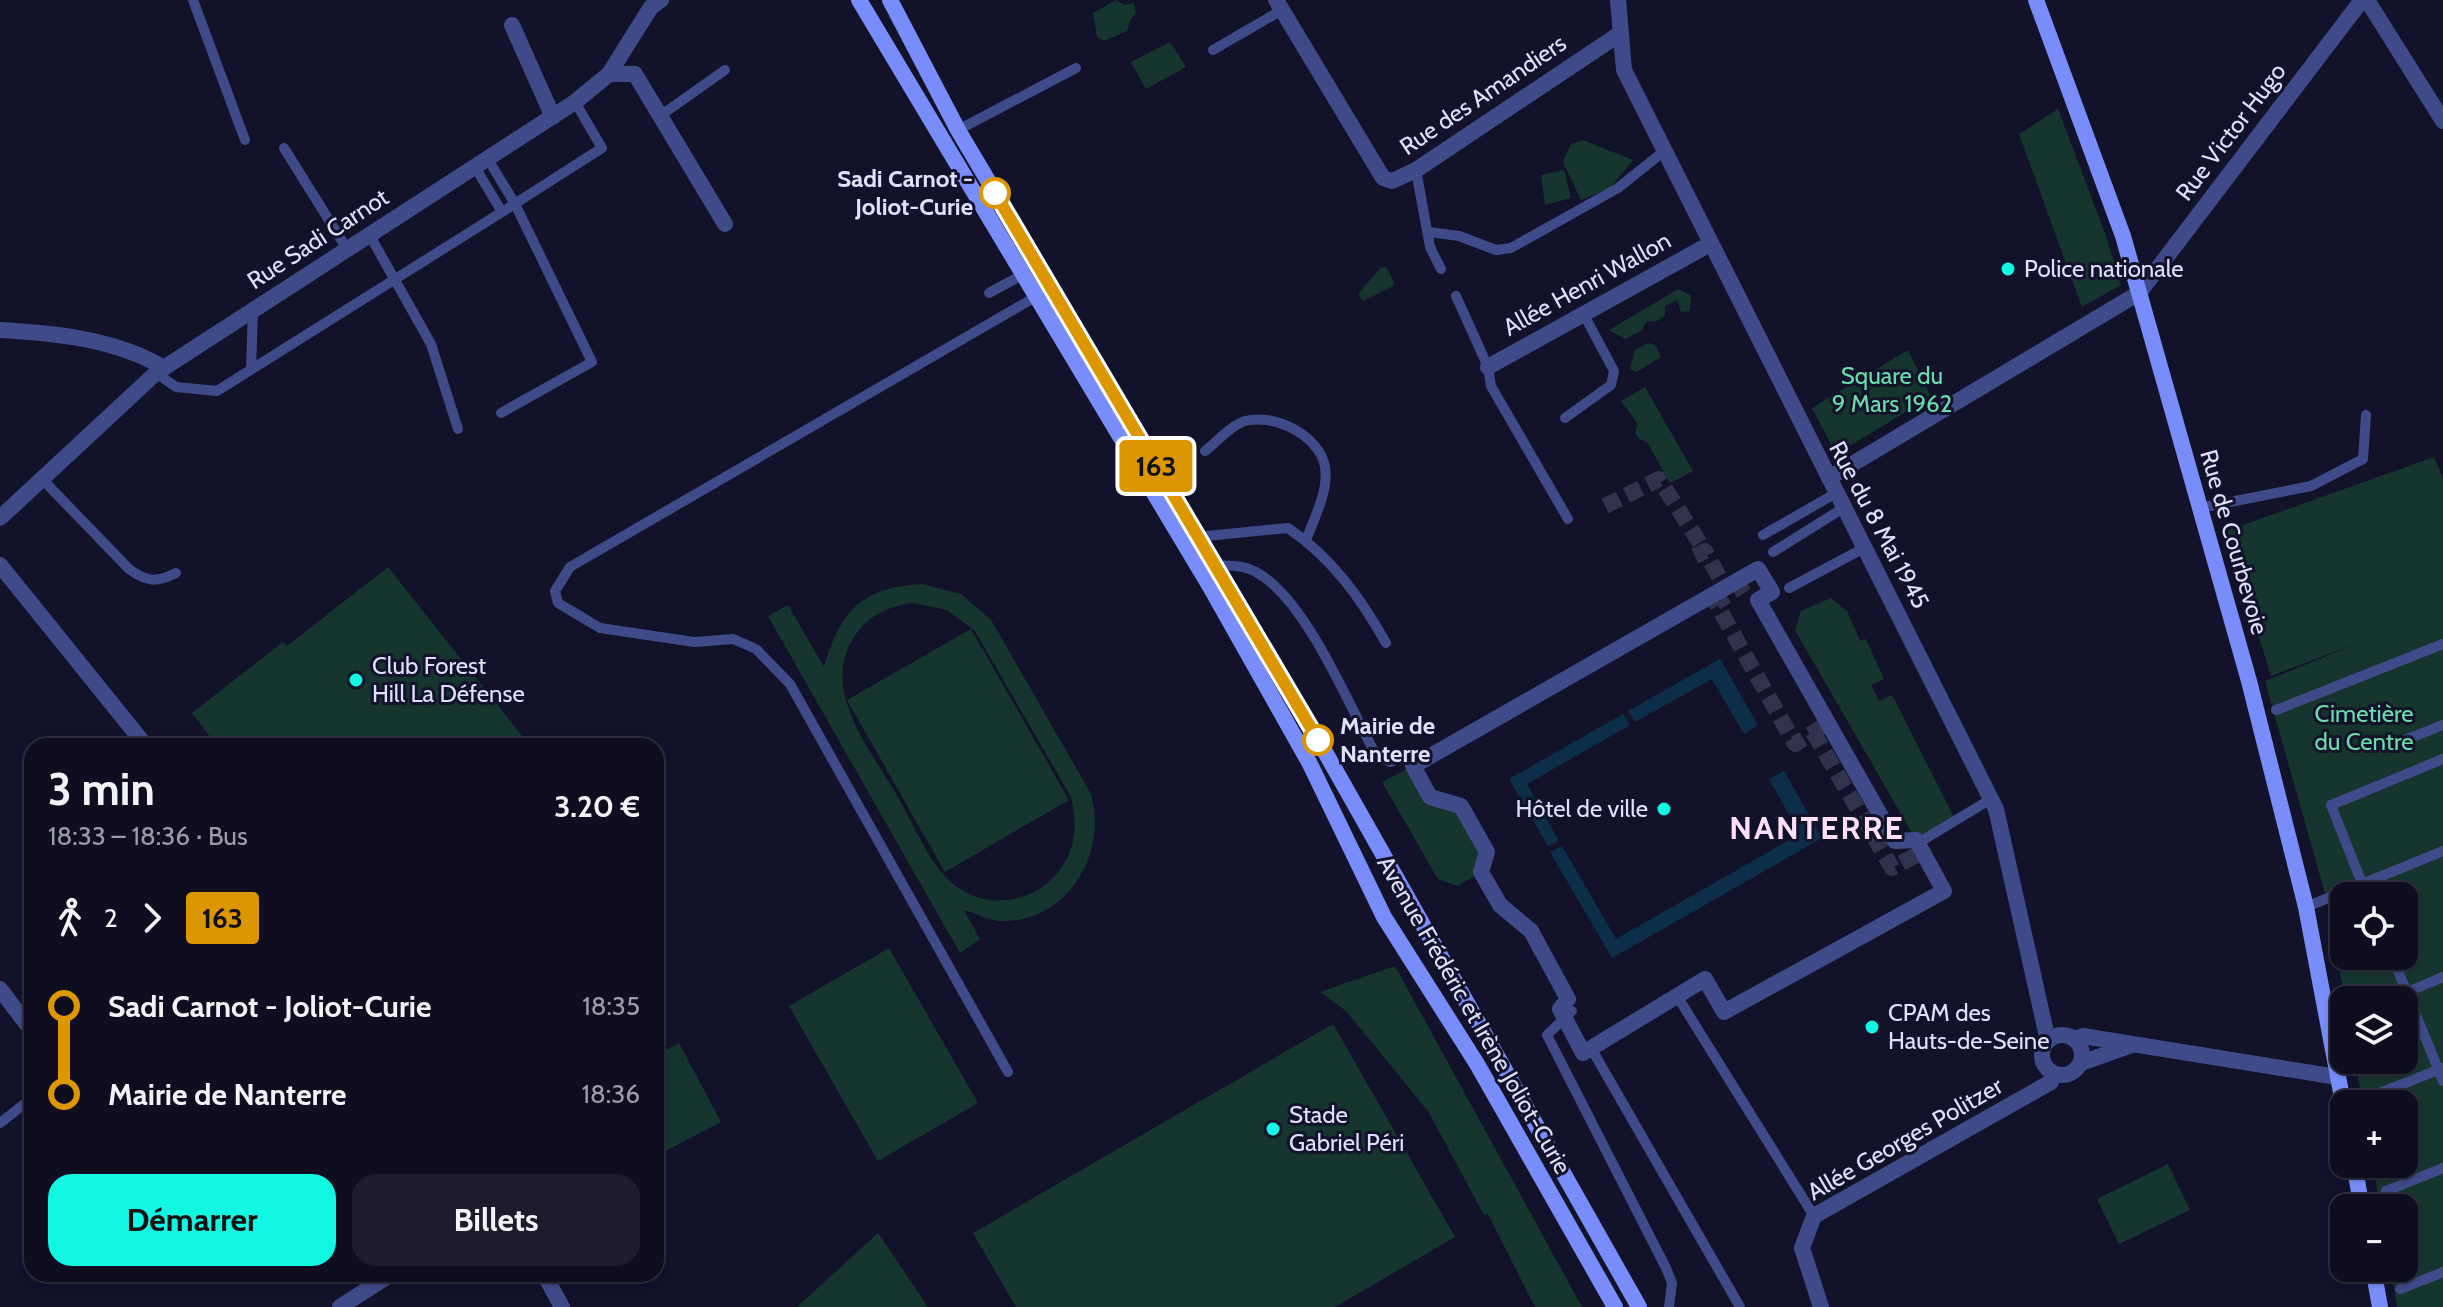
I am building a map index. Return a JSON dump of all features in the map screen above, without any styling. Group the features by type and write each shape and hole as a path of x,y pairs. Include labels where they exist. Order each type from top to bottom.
{"main road":[{"name":"Avenue Frédéric et Irène Joliot-Curie","path":"859,0 1181,537 1310,764 1384,917 1477,1064 1615,1307"},
{"name":"Avenue Frédéric et Irène Joliot-Curie","path":"890,0 958,130 1491,1040 1639,1307"},
{"name":"Rue de Courbevoie","path":"2036,0 2123,236 2251,690 2306,907 2340,1090"},
{"path":"2376,1282 2380,1307"}],"street":[{"name":"Rue du 8 Mai 1945","path":"1618,0 1624,70 1991,799 2002,828 2048,1041"},
{"name":"Rue Victor Hugo","path":"2139,293 2364,0"},
{"path":"2364,0 2443,121"},
{"name":"Rue Sadi Carnot","path":"0,518 160,371 575,102 609,74 655,2"},
{"name":"Rue des Amandiers","path":"1279,5 1383,178 1400,179 1416,170 1621,33"},
{"path":"512,25 553,117"},
{"path":"609,74 635,74 725,224"},
{"name":"Allée Henri Wallon","path":"1488,367 1710,244"},
{"path":"1837,493 2139,293"},
{"path":"0,330 46,333 134,351 160,371"},
{"path":"0,565 140,738"},
{"path":"1758,569 1772,592 1758,600 1895,841 1916,840 1944,891 1724,1012 1705,979 1677,996 1583,1053 1560,1009 1568,999 1531,931 1500,905 1481,872 1487,852 1461,806 1430,797 1413,766 1758,569"},
{"path":"0,989 24,1020"},
{"path":"2132,1045 2081,1063 2070,1074 2054,1074 2048,1069 2042,1055 2048,1041 2060,1035 2074,1039 2083,1036 2337,1077"},
{"path":"2074,1039 2082,1050 2081,1063"},
{"name":"Allée Georges Politzer","path":"1821,1307 1802,1248 1814,1216 2051,1082 2054,1074"},
{"path":"340,1307 379,1282"},
{"path":"548,1282 562,1307"}],"lane":[{"path":"193,0 245,140"},
{"path":"1213,50 1279,5"},
{"path":"958,130 1076,68"},
{"path":"660,116 725,70"},
{"path":"160,371 176,387 217,391 602,148 575,102"},
{"path":"284,148 347,249"},
{"path":"1429,232 1459,236 1496,250 1511,248 1618,188 1663,152"},
{"path":"481,163 515,204 592,362 501,413"},
{"path":"481,163 502,212"},
{"path":"1416,170 1430,247 1441,269"},
{"path":"369,234 431,344 458,429"},
{"path":"989,293 1024,274"},
{"path":"1008,1072 790,684 756,649 733,639 694,642 600,628 558,603 555,591 570,567 1037,296"},
{"name":"Allée Henri Wallon","path":"1456,296 1488,367 1491,386 1568,519"},
{"path":"251,369 253,310"},
{"path":"1565,418 1611,385 1614,371 1583,313"},
{"path":"2200,508 2311,486 2363,459 2366,415"},
{"path":"1205,451 1241,422 1257,419 1280,423 1307,437 1319,451 1326,469 1321,498 1306,540"},
{"path":"42,479 129,569 144,580 159,581 176,573"},
{"path":"1763,535 1837,493"},
{"path":"1773,552 1837,493"},
{"path":"1197,537 1288,528 1306,540 1358,594 1386,643"},
{"path":"1789,588 1866,547"},
{"path":"1214,566 1255,571 1278,588 1304,619 1376,755 1390,762 1401,758"},
{"path":"2276,710 2443,644"},
{"path":"2387,747 2443,725"},
{"path":"2361,882 2331,805 2443,759"},
{"path":"1923,840 1991,799"},
{"path":"2367,882 2443,851"},
{"path":"2306,907 2330,897"},
{"path":"2418,987 2443,977"},
{"path":"1677,996 1814,1216"},
{"path":"1572,1011 1547,1035 1666,1268 1672,1283 1669,1307"},
{"path":"2391,1090 2442,1073 2418,1017"},
{"path":"1591,1048 1740,1307"},
{"path":"0,1123 24,1104"},
{"path":"2386,1191 2443,1168"},
{"path":"2400,1289 2443,1272"}],"green space":[{"path":"1116,0 1125,5 1134,3 1136,14 1131,18 1127,31 1104,41 1097,37 1093,13"},
{"path":"1170,42 1186,67 1146,89 1131,62"},
{"path":"2058,109 2121,285 2082,307 2019,134"},
{"path":"1583,140 1633,160 1610,188 1581,200 1563,162 1571,144"},
{"path":"1564,170 1571,198 1545,205 1541,175"},
{"path":"1381,267 1386,267 1393,286 1363,301 1358,294"},
{"path":"1678,289 1691,295 1690,311 1681,312 1677,300 1665,306 1665,316 1655,322 1647,321 1641,331 1625,339 1609,330"},
{"path":"1648,343 1655,345 1661,357 1637,372 1630,369 1635,350"},
{"name":"Square du 9 Mars 1962","path":"1908,350 1931,397 1846,448 1833,448 1812,408"},
{"path":"1645,387 1693,471 1670,483 1647,442 1639,439 1635,432 1638,424 1621,401"},
{"name":"Cimetière du Centre","path":"2434,457 2443,479 2443,1307 2397,1307 2393,1282 2418,1282 2418,1194 2378,1194 2375,1178 2418,1178 2418,1090 2360,1090 2358,1074 2418,1074 2418,986 2343,986 2340,970 2418,970 2418,882 2330,882 2330,915 2265,681 2361,642 2271,676 2226,531"},
{"name":"Club Forest Hill La Défense","path":"388,567 524,738 211,738 192,713 283,642 287,646"},
{"path":"922,584 961,594 991,620 1090,792 1095,815 1094,838 1088,860 1078,880 1063,897 1045,911 1023,919 999,921 964,910 980,939 960,953 768,616 788,605 824,667 838,631 856,606 868,597 901,586","holes":["913,603 947,610 975,631 1071,797 1075,820 1073,842 1065,862 1041,888 1009,900 976,897 944,875 863,740 845,698 842,676 846,655 856,634 868,621 889,609"]},
{"path":"1831,598 1847,611 1860,641 1866,639 1884,679 1871,685 1879,701 1892,695 1954,817 1916,840 1795,630 1801,611"},
{"path":"971,629 1069,800 945,872 847,700"},
{"path":"1413,766 1430,797 1461,806 1487,852 1481,872 1458,886 1438,879 1382,782"},
{"path":"889,948 978,1103 878,1161 789,1006"},
{"path":"1395,966 1582,1307 1535,1307 1488,1214 1484,1215 1428,1111 1346,1011 1320,992"},
{"name":"Stade Gabriel Péri","path":"1333,1024 1455,1237 1335,1307 1016,1307 973,1233"},
{"path":"679,1043 721,1122 664,1152 664,1051"},
{"path":"2168,1164 2190,1210 2119,1244 2097,1199"},
{"path":"878,1233 928,1307 797,1307"}],"water":[{"path":"1720,659 1758,725 1744,734 1712,679 1635,722 1628,711"},
{"path":"1623,714 1630,725 1527,784 1559,841 1548,846 1509,779"},
{"path":"1784,771 1822,838 1612,958 1550,852 1562,846 1616,939 1800,834 1769,779"}],"tunnel":[{"path":"1605,506 1659,479 1705,551"},
{"path":"1695,556 1705,551 1729,595"},
{"path":"1746,582 1716,603 1795,744 1828,723"},
{"path":"1813,732 1892,868 1928,849"}],"bus line":[{"name":"163","path":"995,193 1318,740"}],"place":[{"name":"Sadi Carnot - Joliot-Curie","path":"995,193"},
{"name":"Police nationale","path":"2008,269"},
{"name":"Club Forest Hill La Défense","path":"356,680"},
{"name":"Mairie de Nanterre","path":"1318,740"},
{"name":"Hôtel de ville","path":"1664,809"},
{"name":"CPAM des Hauts-de-Seine","path":"1872,1027"},
{"name":"Stade Gabriel Péri","path":"1273,1129"}],"district":[{"name":"NANTERRE","path":"1817,828"}]}
